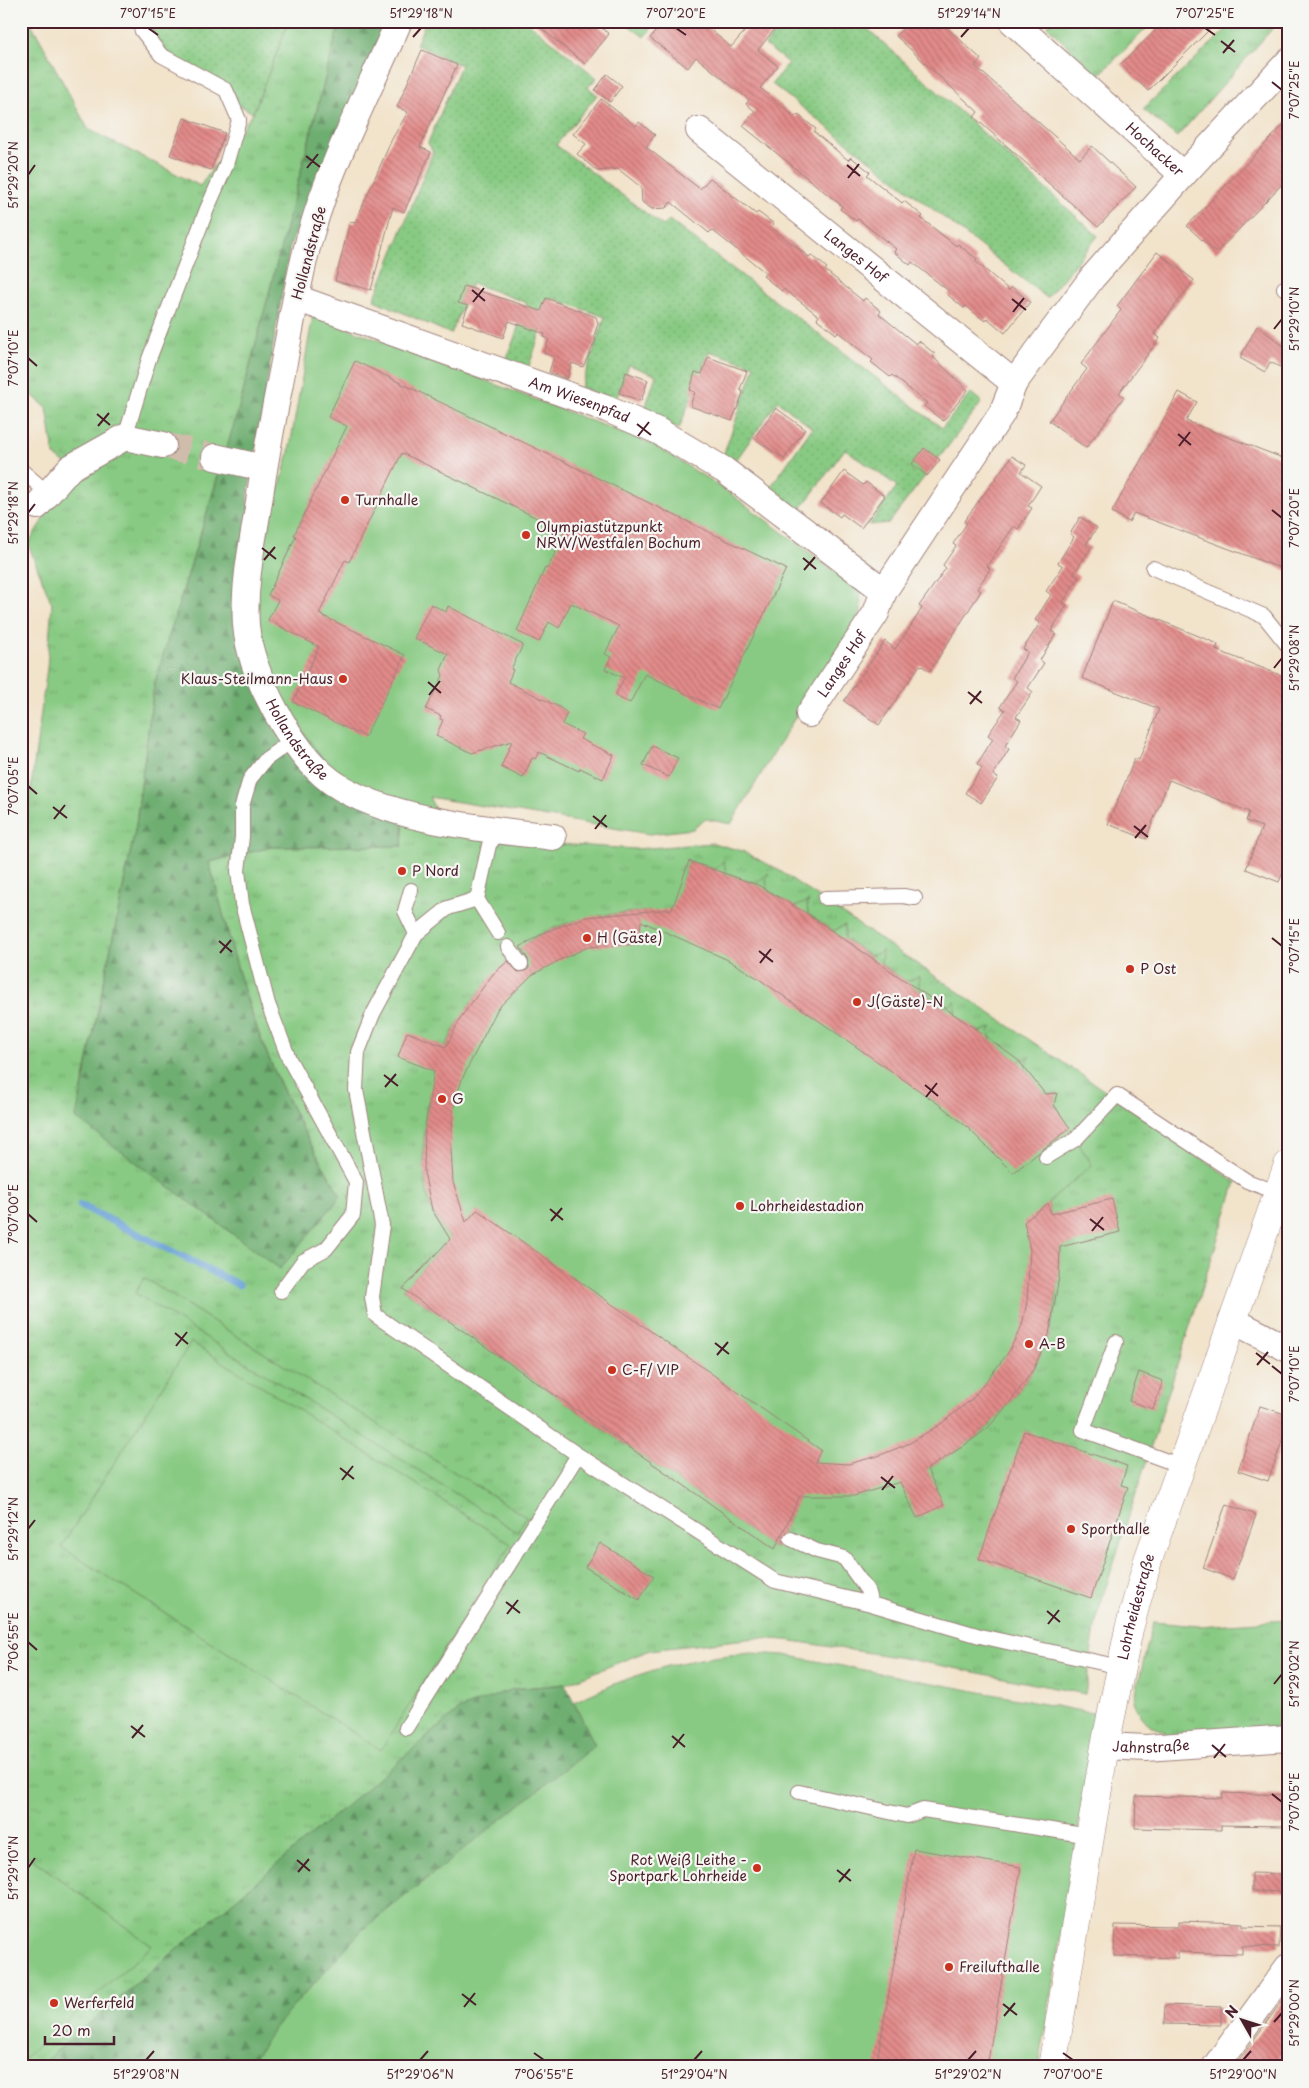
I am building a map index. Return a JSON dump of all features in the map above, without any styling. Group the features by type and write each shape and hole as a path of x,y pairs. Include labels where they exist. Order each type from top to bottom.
{"street":[{"name":"Hollandstraße","path":"399,21 331,177 310,234 264,468 248,579 246,625 262,684 294,739 311,762 333,782 372,802 439,822 554,838"},
{"name":"Hochacker","path":"1012,21 1183,175 1288,62"},
{"name":"Langes Hof","path":"699,130 1014,383"},
{"name":"Langes Hof","path":"809,714 876,613 884,591 1002,413 1014,383 1092,278 1183,175"},
{"name":"Am Wiesenpfad","path":"296,298 607,409 658,431 724,470 884,591"},
{"path":"43,499 70,468 125,437 163,445"},
{"path":"215,457 264,468"},
{"name":"Lohrheidestraße","path":"1052,2067 1120,1667 1148,1560 1288,1165"},
{"path":"1232,1320 1288,1349"},
{"name":"Jahnstraße","path":"1106,1746 1146,1748 1288,1738"},
{"path":"1215,2067 1288,1967"}],"lane":[{"path":"125,437 148,359 225,168 239,120 226,90 161,55 142,31 139,21"},
{"path":"21,470 43,499"},
{"path":"1154,568 1264,616 1288,646"},
{"path":"281,1291 303,1261 326,1249 353,1215 356,1182 289,1059 268,1004 242,904 238,872 242,837 242,806 250,779 266,758 294,739"},
{"path":"498,933 477,899 489,845 499,830"},
{"path":"411,890 405,911 416,934"},
{"path":"825,898 903,896 914,898"},
{"path":"477,899 448,908 416,934 373,1014 358,1052 356,1090 382,1225 372,1297 375,1315 578,1454 775,1581 872,1604 980,1636 1120,1667"},
{"path":"508,947 521,964"},
{"path":"1046,1157 1076,1139 1117,1095 1247,1181 1278,1193"},
{"path":"1116,1342 1083,1430 1181,1466"},
{"path":"406,1728 578,1454"},
{"path":"791,1538 817,1551 844,1558 867,1590 872,1604"},
{"path":"799,1792 907,1816 923,1810 1090,1836"}],"green space":[{"path":"21,21 30,21 88,129 200,186 253,113 289,21 340,21 239,408 154,685 136,825 76,1118 341,1196 290,1105 268,1057 239,972 209,862 272,847 402,846 404,818 493,840 636,849 713,843 742,851 777,869 1236,1182 1097,1615 1085,1694 903,1658 786,1640 755,1638 650,1650 565,1684 513,1689 38,2067 21,2067 21,847 25,831 47,668 52,604 28,544 73,470 54,455 47,408 21,386 21,162 28,150 21,147"},
{"path":"133,21 289,21 253,113 158,59"},
{"path":"340,21 389,21 290,246 247,502 404,818 402,846 272,847 209,862 239,973 268,1058 290,1105 341,1196 280,1269 76,1118 136,825 154,685 239,408"},
{"path":"426,21 526,21 597,78 588,87 597,95 556,145 663,226 669,220 942,428 971,393 982,402 889,523 869,525 897,486 845,449 800,510 770,488 812,428 778,401 734,463 723,456 755,366 709,351 679,429 644,412 656,375 629,365 615,402 581,387 605,317 552,298 528,369 506,361 527,303 472,283 451,334 374,300 433,152 428,143 461,65 416,45"},
{"path":"623,21 658,21 644,37"},
{"path":"785,21 859,21 1098,236 1047,298 772,84 788,63 765,45"},
{"path":"1052,21 1154,21 1098,76 1047,26"},
{"path":"1235,21 1279,21 1177,137 1143,109"},
{"name":"Olympiastützpunkt NRW/Westfalen Bochum","path":"313,315 652,444 724,489 860,590 861,612 731,824 706,819 693,829 649,834 429,797 439,817 336,777 266,681 254,581 289,452"},
{"name":"Lohrheidestadion","path":"724,860 726,874 755,884 769,873 766,880 768,891 795,907 809,901 807,904 808,914 833,931 845,925 845,939 870,956 882,950 881,964 907,982 919,976 919,989 944,1007 955,1001 955,1015 980,1032 992,1027 989,1031 991,1040 1018,1061 1031,1057 1027,1060 1026,1070 1045,1094 1057,1093 1054,1105 1092,1165 1048,1203 1060,1248 1056,1304 1049,1335 1033,1370 1012,1400 988,1428 922,1472 802,1490 775,1549 403,1289 450,1239 436,1217 428,1199 424,1162 424,1133 434,1079 443,1053 455,1028 470,1004 487,982 524,945 539,935 560,926 591,917 623,913 672,911 689,861 715,870"},
{"path":"144,1278 526,1517 517,1532 135,1293"},
{"path":"191,1342 511,1544 381,1750 61,1547"},
{"path":"1288,1620 1288,1728 1165,1737 1164,1731 1153,1727 1141,1716 1134,1701 1153,1622 1199,1626"},
{"name":"Rot Weiß Leithe - Sportpark Lohrheide","path":"752,1653 784,1655 1097,1714 1039,2067 248,2067 275,2027 361,1931 595,1745 574,1702 619,1682 660,1668 727,1655"},
{"path":"565,1684 595,1745 361,1931 275,2027 248,2067 38,2067 460,1709 513,1689"},
{"name":"Werferfeld","path":"21,1851 152,1946 21,2061"}],"building":[{"path":"532,21 593,21 609,34 585,64"},
{"path":"664,21 700,21 731,47 754,21 781,21 758,50 778,66 760,88 795,117 797,114 816,129 814,132 848,160 851,157 870,172 867,175 902,203 904,201 923,216 921,218 956,246 958,244 977,259 975,261 1009,290 1012,287 1030,302 1005,333 987,318 985,321 966,306 964,308 948,295 950,292 912,262 910,265 894,252 896,249 858,219 856,221 840,209 842,206 743,126 755,111 746,104 749,100 696,57 688,68 650,38"},
{"path":"910,21 940,21 981,59 975,66 1080,159 1092,146 1136,187 1098,227 974,117 978,112 896,36"},
{"path":"1165,21 1218,21 1148,91 1121,64"},
{"path":"422,50 457,65 420,147 431,152 404,212 393,207 371,290 335,281 350,222 355,223 392,139 408,112 397,107"},
{"path":"607,74 622,86 610,102 595,90"},
{"path":"601,99 636,126 639,122 655,135 646,147 700,189 710,178 756,214 758,212 774,224 771,227 809,257 811,255 819,261 827,268 825,270 863,301 865,298 881,311 879,314 916,344 919,341 935,354 933,357 968,390 943,421 924,406 927,403 892,375 890,377 871,362 873,360 838,332 836,334 817,319 819,316 784,289 782,291 763,276 766,273 712,230 709,233 671,202 666,208 652,209 642,202 641,187 618,169 597,171 577,154 586,144 573,134"},
{"path":"184,118 225,133 211,170 170,155"},
{"path":"1288,120 1288,178 1216,253 1187,226"},
{"path":"1157,252 1194,280 1154,334 1160,338 1119,393 1124,397 1086,448 1049,421 1087,369 1081,364 1121,310 1117,306"},
{"path":"464,286 541,311 546,298 596,317 598,323 594,336 596,340 583,367 572,363 567,379 549,372 554,357 544,353 549,339 544,337 545,334 509,321 503,338 462,323 468,306 458,303"},
{"path":"1257,326 1288,349 1288,371 1270,362 1265,372 1240,358"},
{"path":"708,357 747,371 740,389 743,393 732,421 690,406 695,392 690,390 695,372 702,374"},
{"path":"355,361 786,569 718,709 645,674 630,703 615,696 624,678 605,669 611,657 605,654 619,626 571,603 559,628 549,622 539,642 517,631 545,568 547,569 566,532 402,453 349,562 345,560 319,614 405,655 365,737 293,702 319,647 268,620 278,600 268,595 296,536 294,535 347,426 328,417"},
{"path":"626,372 648,380 641,401 619,393"},
{"path":"1179,392 1197,402 1186,421 1288,460 1288,571 1134,513 1129,522 1112,512"},
{"path":"776,408 805,429 784,459 754,438"},
{"path":"924,448 940,460 927,476 912,464"},
{"path":"1012,456 1026,465 1021,472 1041,486 1028,506 1032,508 1018,529 1014,526 987,566 990,569 977,589 981,591 930,671 920,665 879,725 844,701 885,641 895,649 909,629 922,608 919,606 946,568 943,565 956,546 953,544 967,523 964,521"},
{"path":"844,471 863,485 866,482 885,496 861,528 842,514 840,517 821,503"},
{"path":"1080,517 1097,528 1086,544 1091,548 1074,573 1079,577 1063,602 1067,605 1051,631 1056,634 1040,660 1044,663 1028,688 1033,692 1016,717 1021,720 1005,746 1009,749 993,775 998,778 981,803 965,793 982,768 977,764 993,739 988,735 1005,710 1000,707 1017,681 1012,678 1028,652 1023,649 1040,623 1035,620 1051,595 1046,591 1063,566 1058,563 1074,537 1070,534"},
{"path":"1113,601 1218,644 1216,650 1288,678 1288,860 1279,882 1246,869 1262,827 1246,821 1249,812 1169,780 1146,839 1108,824 1135,758 1139,760 1159,709 1082,678"},
{"path":"431,604 446,612 448,606 523,645 511,669 513,670 508,682 559,707 567,713 562,724 583,734 580,739 614,755 603,779 580,768 579,771 539,752 535,759 532,758 523,778 501,767 512,741 472,753 436,736 443,720 440,719 441,716 426,709 443,676 441,670 448,654 414,638"},
{"path":"652,746 678,758 669,777 643,765"},
{"path":"689,861 758,885 806,913 983,1034 1019,1061 1045,1094 1057,1093 1054,1105 1070,1128 1013,1173 966,1126 940,1105 756,977 728,960 641,921 639,944 588,947 532,975 498,1008 462,1079 453,1110 451,1148 453,1182 466,1222 477,1210 821,1450 815,1462 848,1464 878,1456 910,1443 942,1423 972,1399 1008,1353 1022,1325 1027,1302 1030,1250 1024,1222 1048,1203 1051,1214 1112,1199 1120,1232 1060,1247 1059,1277 1049,1335 1033,1370 1012,1400 988,1428 927,1469 944,1505 917,1518 900,1482 854,1496 800,1496 775,1549 403,1289 450,1239 432,1210 424,1172 425,1125 434,1071 398,1057 407,1032 446,1047 461,1017 493,974 508,961 518,972 526,971 529,968 528,959 520,947 545,932 586,917 672,909"},
{"path":"1139,1372 1163,1381 1153,1409 1129,1401"},
{"path":"1260,1406 1288,1415 1288,1425 1268,1481 1238,1471"},
{"name":"Sporthalle","path":"1024,1431 1127,1466 1121,1485 1128,1487 1091,1598 979,1559"},
{"path":"1226,1504 1256,1515 1233,1579 1203,1568"},
{"path":"600,1543 654,1576 639,1600 585,1567"},
{"path":"1222,1793 1288,1795 1286,1826 1221,1825 1221,1830 1135,1828 1136,1796 1222,1798"},
{"name":"Freilufthalle","path":"914,1849 1021,1867 987,2067 876,2067"},
{"path":"1252,1873 1288,1874 1288,1892 1252,1891"},
{"path":"1179,1921 1243,1923 1243,1926 1280,1927 1279,1947 1242,1946 1242,1954 1178,1952 1178,1958 1114,1956 1115,1925 1179,1926"},
{"path":"1288,1993 1288,2047 1273,2067 1234,2067"},
{"path":"1165,2005 1221,2007 1221,2025 1164,2024"}],"waterway":[{"path":"80,1205 239,1285"}],"tunnel":[{"path":"163,445 215,457"}],"place":[{"name":"Turnhalle","path":"345,500"},
{"name":"Olympiastützpunkt NRW/Westfalen Bochum","path":"526,535"},
{"name":"Klaus-Steilmann-Haus","path":"343,679"},
{"name":"P Nord","path":"402,871"},
{"name":"H (Gäste)","path":"587,938"},
{"name":"P Ost","path":"1130,969"},
{"name":"J(Gäste)-N","path":"857,1002"},
{"name":"G","path":"442,1099"},
{"name":"Lohrheidestadion","path":"740,1206"},
{"name":"A-B","path":"1029,1344"},
{"name":"C-F/ VIP","path":"612,1370"},
{"name":"Sporthalle","path":"1071,1529"},
{"name":"Rot Weiß Leithe - Sportpark Lohrheide","path":"757,1868"},
{"name":"Freilufthalle","path":"949,1967"},
{"name":"Werferfeld","path":"54,2003"}]}
